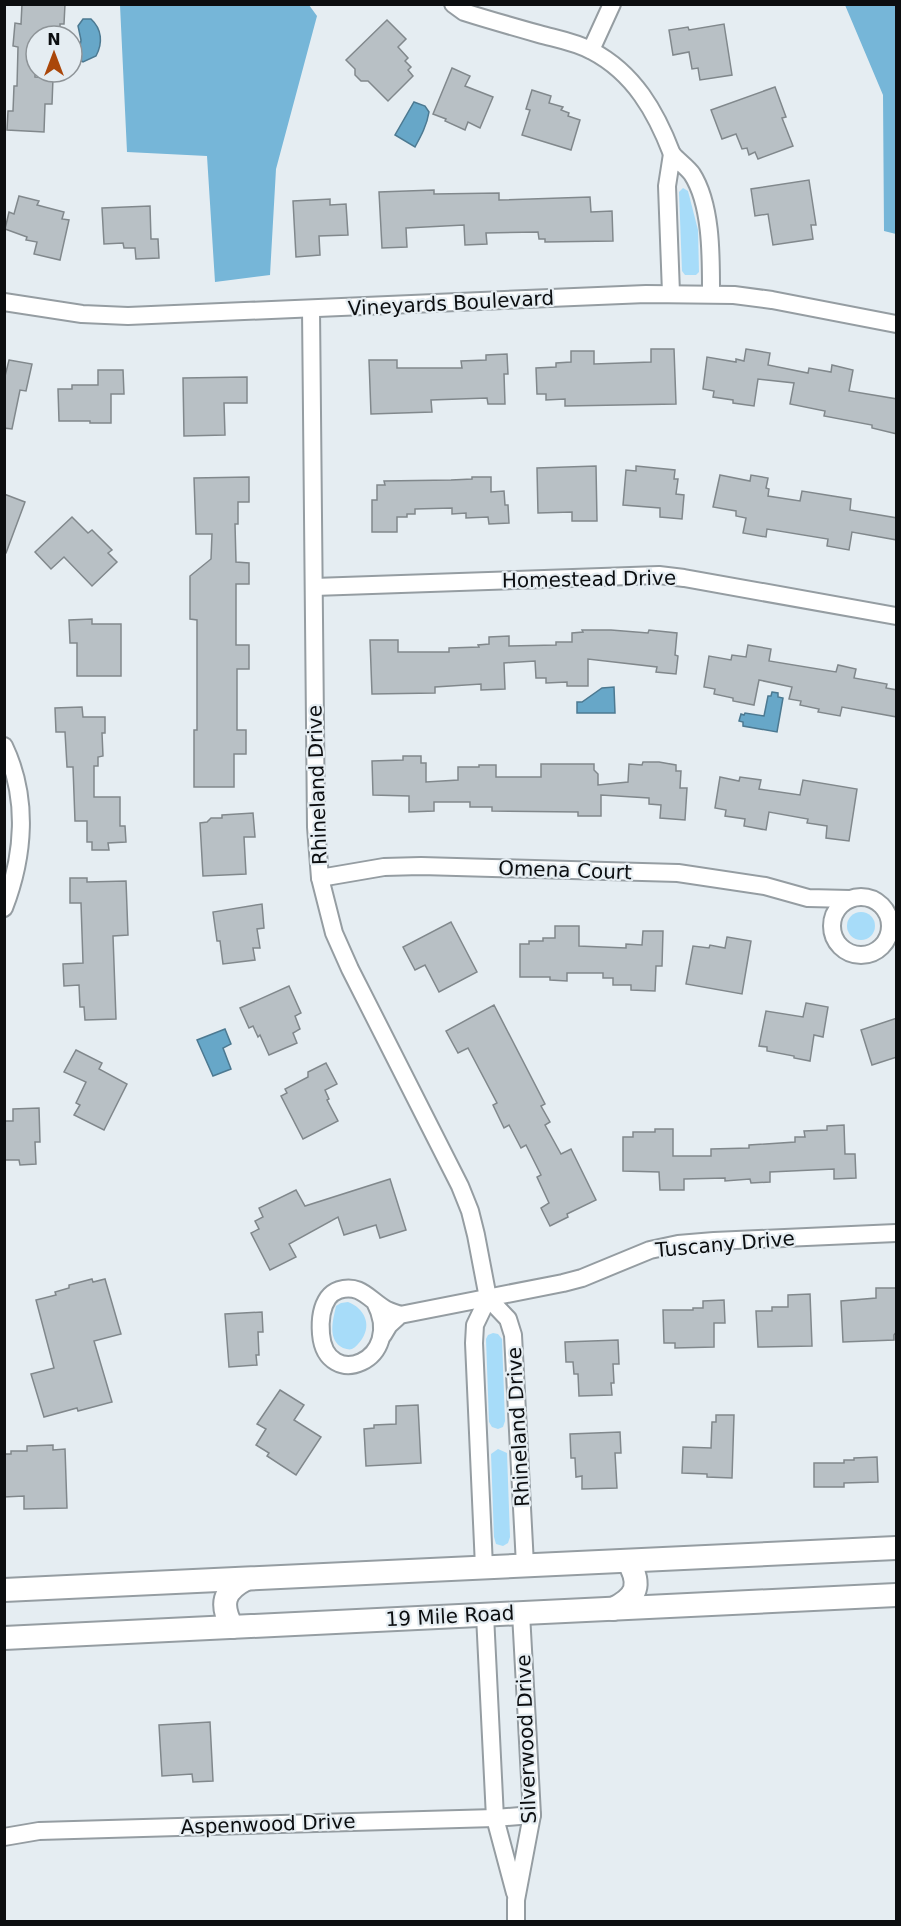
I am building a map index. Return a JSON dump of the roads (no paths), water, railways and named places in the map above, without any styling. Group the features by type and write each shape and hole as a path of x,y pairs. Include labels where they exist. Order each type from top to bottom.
{"main road":[{"path":"4,1590 897,1548"},
{"path":"613,1609 624,1604 635,1590 635,1575 628,1561"},
{"path":"232,1627 225,1611 227,1596 231,1589 246,1579"},
{"name":"19 Mile Road","path":"4,1638 897,1595"}],"street":[{"path":"453,4 464,12 571,42 591,50 631,80 652,109 672,154 692,174 702,199 709,225 711,294"},
{"path":"591,50 612,4"},
{"path":"671,293 667,186 672,154"},
{"name":"Vineyards Boulevard","path":"4,302 82,314 128,316 671,293 772,300 897,324"},
{"name":"Rhineland Drive","path":"311,309 316,827 320,878 334,933 350,969 460,1186 470,1211 483,1264 488,1298 475,1325 474,1343 483,1567"},
{"name":"Homestead Drive","path":"314,587 659,575 897,616"},
{"path":"4,746 16,780 22,829 19,860 4,908"},
{"name":"Omena Court","path":"320,878 384,867 421,866 678,873 765,886 808,898 869,898 884,909 890,927 888,936 876,951 867,954 848,952 840,946 823,913 808,898"},
{"path":"832,929 832,920 836,911 842,903 850,899"},
{"name":"Tuscany Drive","path":"400,1315 563,1283 582,1278 650,1250 678,1244 897,1233"},
{"path":"345,1288 358,1289 387,1310 400,1315 389,1325 374,1353 366,1360 349,1365 339,1363 329,1357 322,1344 321,1315 325,1303 332,1293 345,1288"},
{"name":"Rhineland Drive","path":"488,1298 508,1319 513,1335 525,1565"},
{"path":"375,1302 382,1318 383,1335"},
{"name":"Silverwood Drive","path":"516,1922 516,1900 532,1815 521,1613"},
{"name":"Silverwood Drive","path":"485,1615 495,1818 516,1900"},
{"name":"Aspenwood Drive","path":"4,1837 39,1831 532,1815"}]}
